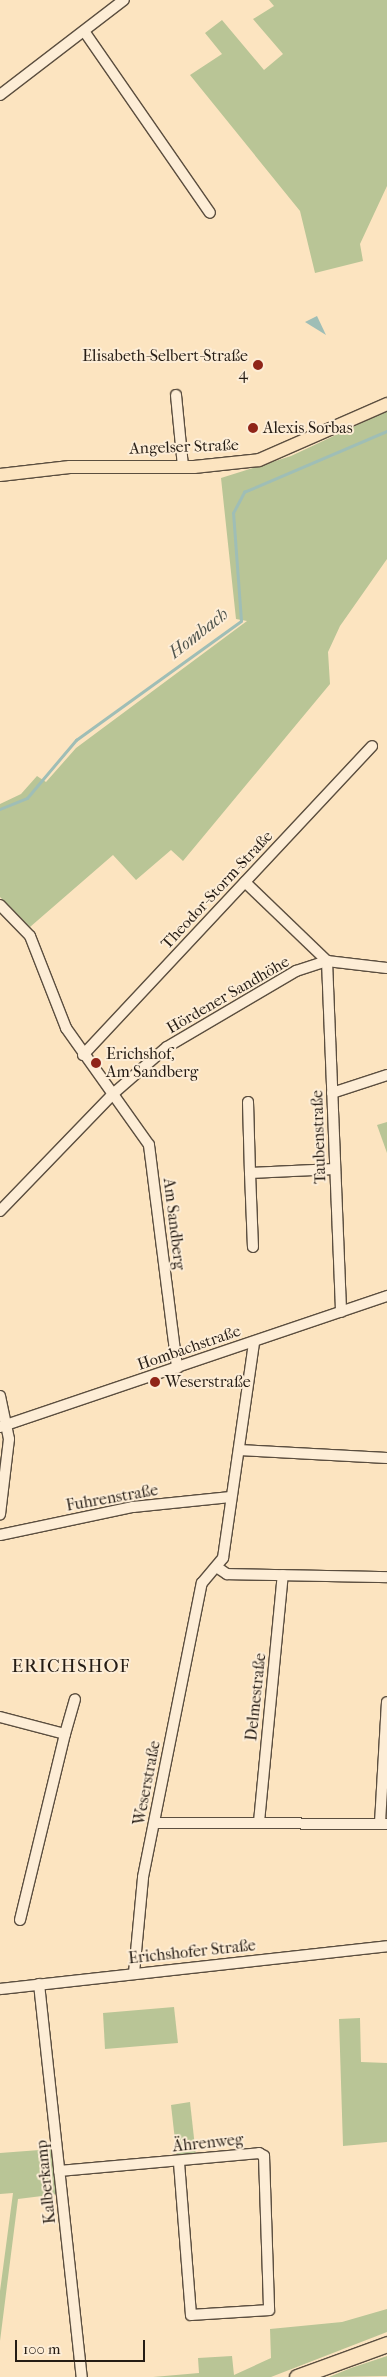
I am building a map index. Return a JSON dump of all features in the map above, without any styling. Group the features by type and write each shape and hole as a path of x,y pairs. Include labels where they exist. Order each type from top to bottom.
{"highway":[{"path":"297,2377 387,2344"}],"main road":[{"name":"Angelser Straße","path":"0,475 101,465 184,466 228,464 274,455 387,404"}],"street":[{"path":"0,95 124,0"},
{"path":"84,31 210,213"},
{"path":"176,395 184,466"},
{"name":"Theodor-Storm-Straße","path":"83,1055 372,746"},
{"path":"244,882 326,961"},
{"name":"Am Sandberg","path":"0,905 16,917 39,951 56,1011 83,1055 114,1093 149,1145 177,1368"},
{"name":"Hördener Sandhöhe","path":"0,1211 114,1093 167,1047 296,971 326,961 387,968"},
{"name":"Taubenstraße","path":"326,961 341,1312"},
{"path":"332,1093 387,1075"},
{"path":"248,1102 253,1247"},
{"path":"250,1173 335,1169"},
{"name":"Hombachstraße","path":"2,1426 387,1296"},
{"path":"254,1342 218,1568 227,1574 387,1577"},
{"path":"0,1396 2,1426 9,1439 0,1514"},
{"path":"238,1450 387,1458"},
{"name":"Fuhrenstraße","path":"0,1534 133,1507 230,1497"},
{"name":"Weserstraße","path":"134,1973 143,1876 202,1583 218,1568"},
{"name":"Delmestraße","path":"259,1822 283,1576"},
{"path":"20,1920 75,1699"},
{"path":"154,1823 384,1823 387,1702"},
{"path":"0,1717 66,1734"},
{"name":"Erichshofer Straße","path":"0,1989 387,1946"},
{"name":"Kalberkamp","path":"39,1984 82,2377"},
{"name":"Ährenweg","path":"59,2171 259,2153 268,2162 269,2310 191,2314 179,2161"}],"green space":[{"path":"269,0 387,0 387,186 360,244 363,261 315,273 300,211 190,75 222,54 205,33 222,20 264,70 283,54 253,19 274,6"},
{"path":"387,411 387,559 340,626 328,652 330,684 183,861 171,850 136,880 113,855 30,927 0,897 0,804 21,794 37,776 46,782 76,748 247,621 236,619 221,478 291,456"},
{"path":"387,1122 387,1153 377,1125"},
{"path":"174,2007 178,2043 105,2049 103,2013"},
{"path":"360,2018 361,2062 387,2063 387,2142 343,2146 339,2019"},
{"path":"190,2102 196,2156 177,2158 171,2105"},
{"path":"53,2149 58,2194 18,2199 0,2341 0,2291 13,2193 0,2194 0,2153"},
{"path":"387,2309 387,2332 271,2377 153,2377 199,2373 198,2358 232,2356 234,2375 271,2358 270,2329 342,2322"},
{"path":"387,2356 387,2376 329,2377 351,2368"}],"water":[{"path":"317,316 326,335 305,322"}],"waterway":[{"name":"Hombach","path":"0,809 27,798 76,740 241,621 233,513 244,492 387,431"}],"place":[{"name":"Elisabeth-Selbert-Straße 4","path":"258,365"},
{"name":"Alexis Sorbas","path":"253,428"},
{"name":"Erichshof, Am Sandberg","path":"96,1063"},
{"name":"Weserstraße","path":"155,1382"}],"district":[{"name":"ERICHSHOF","path":"71,1667"}]}
